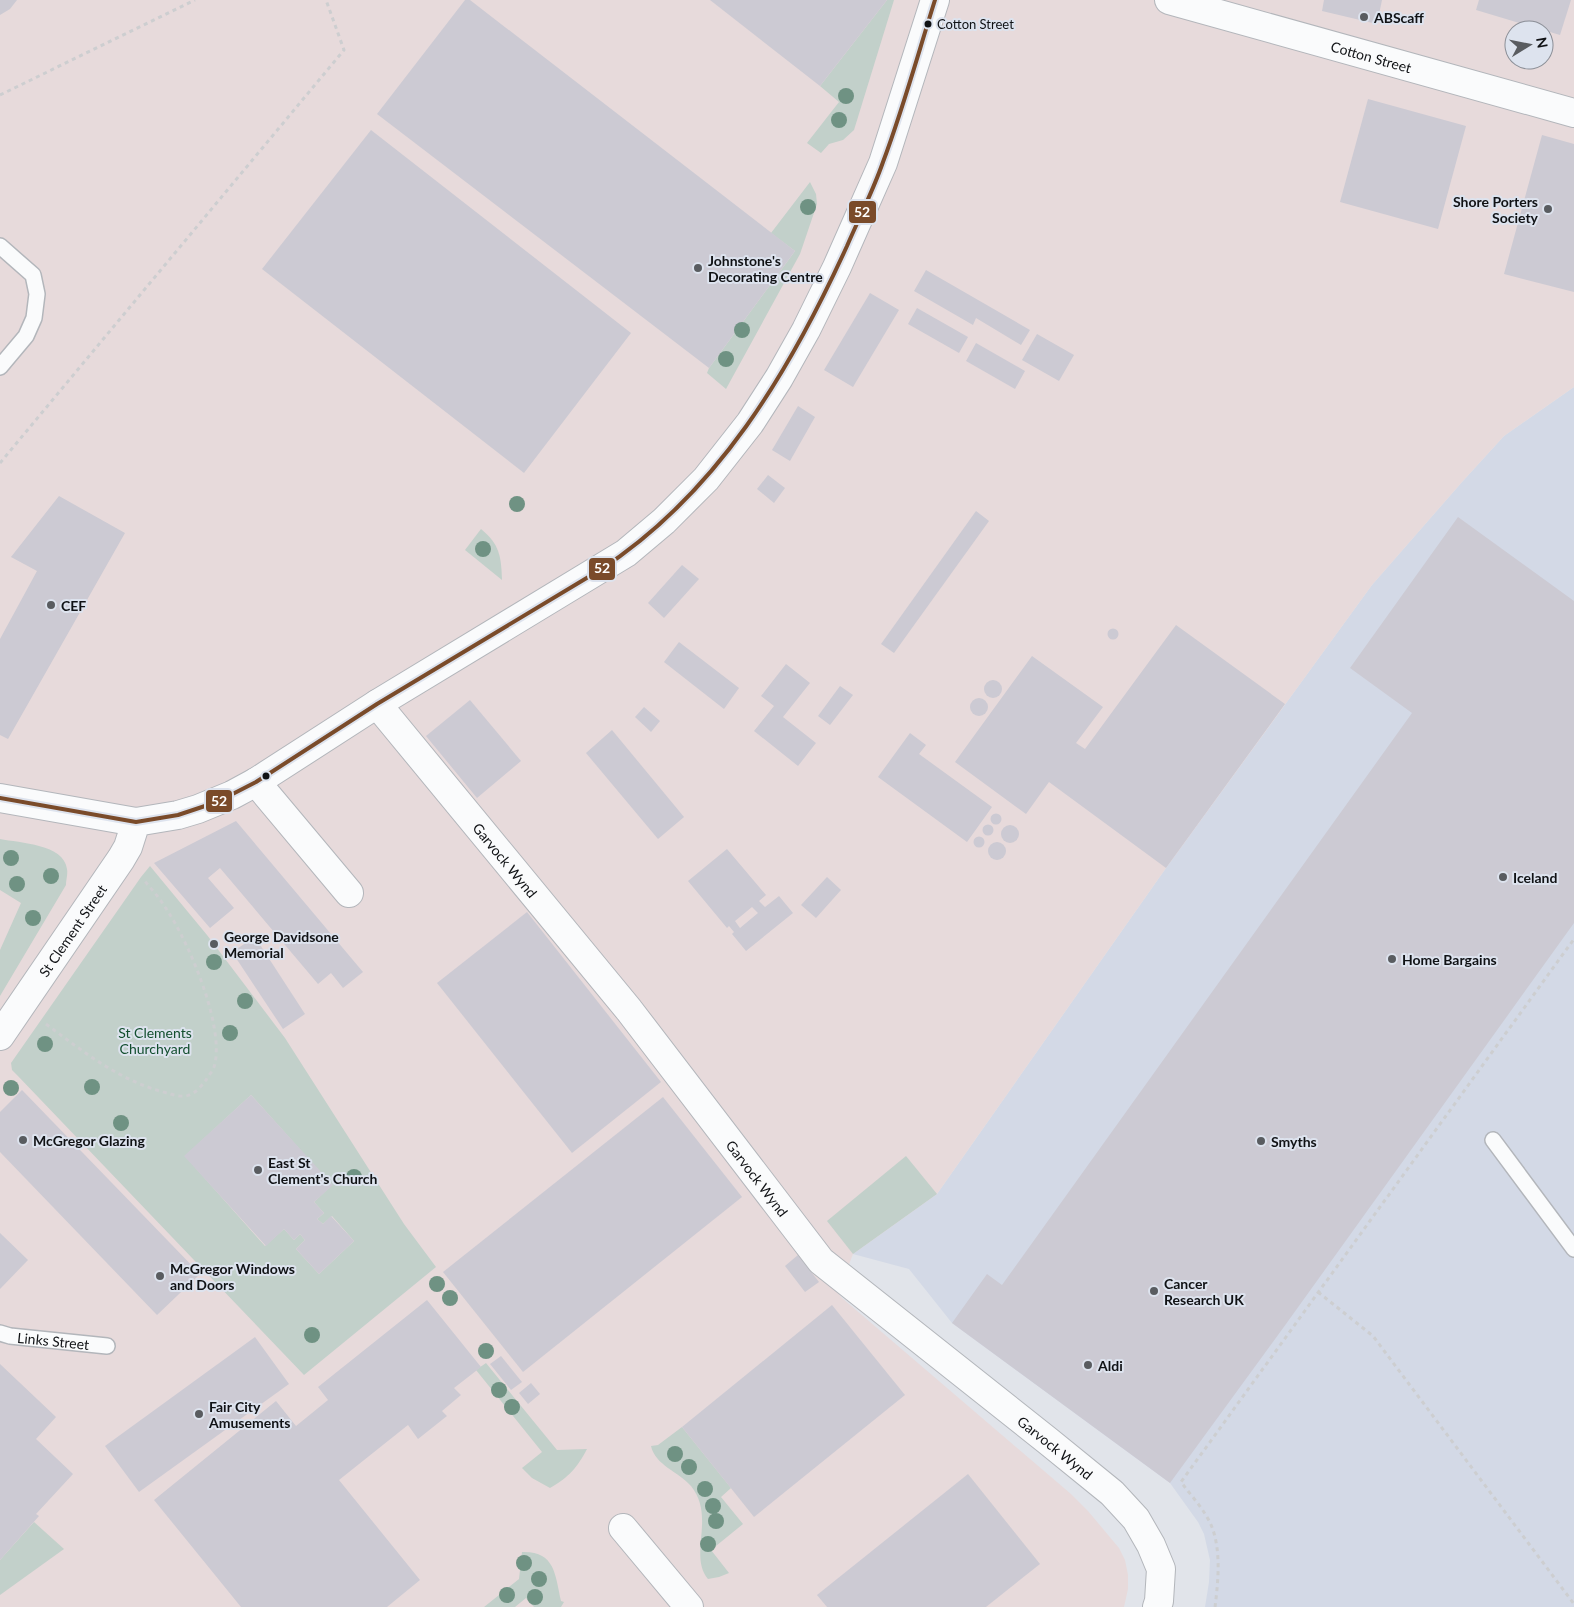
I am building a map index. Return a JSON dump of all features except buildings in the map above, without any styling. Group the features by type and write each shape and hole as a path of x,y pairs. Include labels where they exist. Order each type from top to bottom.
{"street":[{"path":"0,798 136,822 198,809 232,795 256,782 377,704 626,553 664,521 706,479 729,451 779,378 806,330 837,267 883,163 935,0"},
{"name":"Cotton Street","path":"1169,0 1574,113"},
{"name":"Garvock Wynd","path":"377,704 629,1010 821,1261 1048,1441 1112,1494 1136,1519 1151,1545 1161,1569 1157,1607"},
{"path":"256,782 349,894"},
{"name":"St Clement Street","path":"0,1036 121,859 128,847 136,822"},
{"path":"624,1528 689,1607"}],"lane":[{"path":"0,246 33,276 37,294 34,318 26,336 0,367"},
{"path":"1493,1140 1574,1249"},
{"name":"Links Street","path":"0,1333 10,1336 106,1346"}],"path":[{"path":"0,95 195,0"},
{"path":"0,463 344,50 326,0"},
{"path":"20,1006 126,1079 151,1089 177,1096 190,1095 200,1087 214,1068 216,1050 214,1027 206,996 191,954 165,907 141,877 121,859"},
{"path":"1216,1607 1218,1583 1213,1530 1181,1482 1573,941"},
{"path":"1318,1292 1374,1336 1574,1604"}],"shaded area":[{"path":"0,0 1574,0 1574,387 1504,436 1372,585 1166,868 937,1194 853,1254 838,1293 1071,1494 1088,1511 1119,1548 1125,1560 1128,1589 1124,1607 0,1607"},
{"path":"1574,387 1574,1607 1205,1607 1210,1560 1204,1534 1198,1522 1170,1483 952,1323 909,1269 853,1254 937,1194 1166,868 1372,585 1504,436"}],"green space":[{"path":"887,0 894,0 854,130 843,140 829,144 821,153 807,143 839,102 820,86"},
{"path":"810,182 816,194 817,204 800,254 726,389 707,373 709,368 795,251 771,233"},
{"path":"481,529 496,546 501,564 502,580 465,550"},
{"path":"0,839 40,846 58,854 64,861 67,873 66,885 0,996 0,950 21,903 0,890"},
{"name":"St Clements Churchyard","path":"150,866 207,935 285,1038 404,1224 436,1267 304,1375 12,1070 11,1063","holes":["251,1095 332,1185 314,1202 324,1213 317,1219 323,1224 332,1216 354,1241 319,1274 296,1249 305,1240 300,1234 294,1240 284,1229 265,1246 185,1156"]},
{"path":"906,1156 937,1194 853,1254 827,1221"},
{"path":"486,1363 557,1450 587,1449 572,1472 550,1488 532,1478 522,1468 542,1452 476,1370"},
{"path":"682,1427 731,1488 721,1497 743,1524 711,1550 729,1573 719,1577 708,1579 700,1559 702,1523 698,1498 686,1481 657,1458 651,1446 658,1445"},
{"path":"34,1522 64,1549 0,1595 0,1560"},
{"path":"522,1552 541,1555 552,1566 561,1601 564,1602 561,1607 534,1607 526,1598 515,1607 484,1607 519,1579"}],"transit line":[{"name":"52","path":"0,798 136,822 178,815 217,802 256,782 377,704 600,570 642,539 680,504 715,467 775,383 801,339 825,293 879,173 904,102 935,0"}],"place":[{"name":"ABScaff","path":"1364,17"},
{"name":"Cotton Street","path":"928,24"},
{"name":"Shore Porters Society","path":"1548,209"},
{"name":"Johnstone's Decorating Centre","path":"698,268"},
{"name":"CEF","path":"51,605"},
{"name":"Iceland","path":"1503,877"},
{"name":"George Davidsone Memorial","path":"214,944"},
{"name":"Home Bargains","path":"1392,959"},
{"name":"McGregor Glazing","path":"23,1140"},
{"name":"Smyths","path":"1261,1141"},
{"name":"East St Clement's Church","path":"258,1170"},
{"name":"McGregor Windows and Doors","path":"160,1276"},
{"name":"Cancer Research UK","path":"1154,1291"},
{"name":"Aldi","path":"1088,1365"},
{"name":"Fair City Amusements","path":"199,1414"}]}
